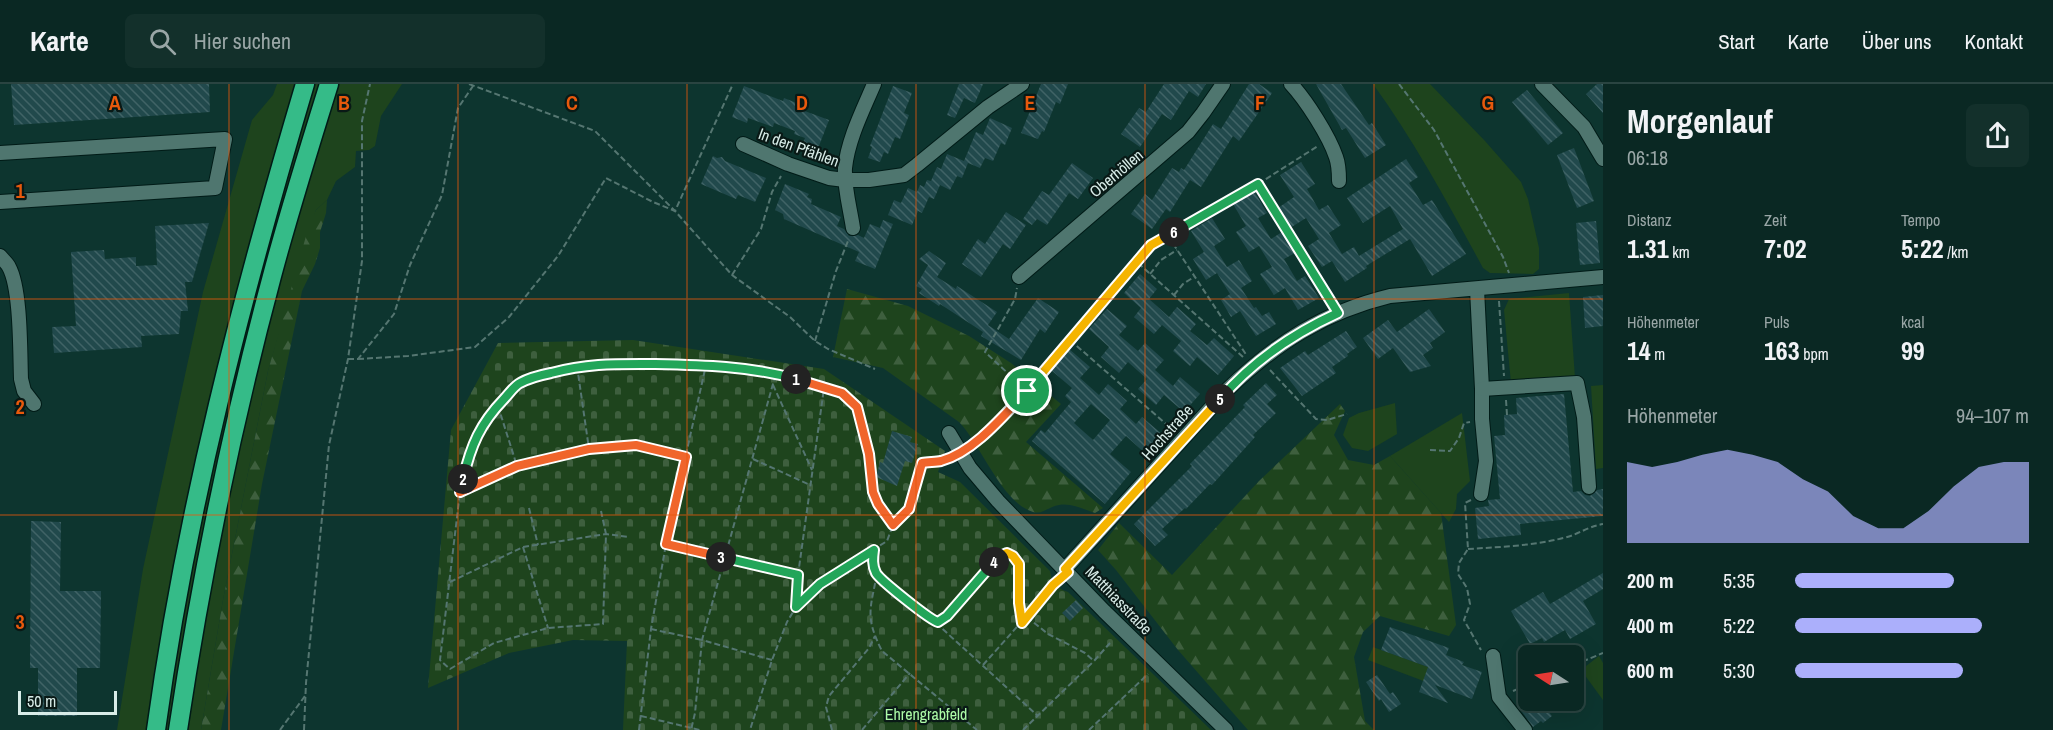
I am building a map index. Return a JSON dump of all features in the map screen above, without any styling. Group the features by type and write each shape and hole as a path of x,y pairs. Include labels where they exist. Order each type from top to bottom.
{"highway":[{"path":"156,730 176,602 220,393 253,262 305,84"},
{"path":"180,730 197,605 242,398 272,277 328,84"}],"street":[{"name":"In den Pfählen","path":"853,228 845,180 848,153 874,84"},
{"name":"In den Pfählen","path":"743,144 788,164 829,178 845,180 904,175 988,107 1022,84"},
{"name":"Oberhöllen","path":"1019,277 1188,132 1223,84"},
{"path":"1291,84 1328,140 1336,157 1340,181"},
{"path":"1542,84 1584,127 1603,159"},
{"path":"0,153 225,140 215,188 0,202"},
{"path":"0,256 8,264 16,289 21,379 24,391 34,404"},
{"name":"Hochstraße","path":"1067,571 1227,390 1253,365 1295,334 1360,303 1390,296 1603,277"},
{"path":"1477,289 1486,461 1481,494"},
{"path":"1482,389 1577,383 1584,417 1589,487"},
{"name":"Matthiasstraße","path":"950,433 959,453 998,501 1104,611 1226,730"},
{"path":"1493,656 1499,697 1525,730"}],"path":[{"path":"304,730 305,696 329,445 348,359 362,261 362,122 370,84"},
{"path":"469,84 595,130 675,211 732,274 789,317 815,341 875,369"},
{"path":"675,211 733,84"},
{"path":"1400,84 1434,130 1503,257 1514,284"},
{"path":"358,359 394,314 410,265 442,195 458,108 473,86"},
{"path":"750,730 772,660 787,621 796,607 820,584 887,541 893,525 909,509 922,463 942,461 959,453 989,430 1027,391 1151,245 1258,184 1328,140"},
{"path":"732,274 761,229 772,192 788,164"},
{"path":"348,359 408,356 475,347 509,317 558,256 606,178 675,211"},
{"path":"1258,184 1338,313"},
{"path":"815,341 836,271 853,228"},
{"path":"1168,236 1253,365"},
{"path":"1150,274 1161,260 1177,250"},
{"path":"1137,262 1253,365 1270,370 1316,419 1327,420 1347,414"},
{"path":"1174,295 1194,276"},
{"path":"1019,277 1015,299 985,352 1027,391"},
{"path":"1499,286 1507,415"},
{"path":"1070,340 1183,439"},
{"path":"602,512 606,534 603,624 548,628 494,643 450,669 440,660 460,492 467,460 482,425 519,383 577,366 602,363 706,365 737,366 776,374 842,393 857,407 869,454 873,492 878,504 893,525"},
{"path":"639,730 651,629 666,544 706,365"},
{"path":"577,366 589,449"},
{"path":"691,729 695,713 702,640 776,374"},
{"path":"773,385 812,471"},
{"path":"796,607 798,575 824,388"},
{"path":"498,406 517,466"},
{"path":"1430,450 1450,451 1459,438 1464,423 1482,419"},
{"path":"460,492 517,466 589,449 636,445 686,457"},
{"path":"752,458 810,485"},
{"path":"1481,494 1465,503 1468,549 1459,563 1458,574 1467,588 1470,604 1464,620 1484,655 1493,656"},
{"path":"529,508 538,544"},
{"path":"1468,549 1564,538 1588,527 1603,524"},
{"path":"450,582 523,547 606,534 629,537"},
{"path":"666,544 798,575"},
{"path":"523,547 548,628"},
{"path":"874,550 873,563 877,574 934,621 1038,716"},
{"path":"934,621 938,622 947,616 998,557 1007,553 1013,556 1019,564 1019,603 1022,623"},
{"path":"982,665 1067,571"},
{"path":"877,574 869,617 874,636 882,651 977,730"},
{"path":"1027,617 1048,634 1084,653 1094,661"},
{"path":"651,629 702,640 772,660"},
{"path":"832,730 826,707 829,696 869,648 874,636"},
{"path":"1023,730 1110,643"},
{"path":"1584,661 1603,653"},
{"path":"1588,659 1590,663"},
{"path":"1089,730 1158,663"},
{"path":"862,730 910,674"},
{"path":"1499,697 1518,689"},
{"path":"280,730 305,696"},
{"path":"641,716 700,730"}],"green space":[{"path":"277,84 402,84 381,116 375,146 369,150 356,151 355,167 336,181 327,200 316,210 268,371 223,600 201,730 117,730 143,569 203,292 252,120 273,95"},
{"path":"1373,84 1430,84 1485,141 1521,182 1528,199 1539,248 1539,269 1533,274 1490,273 1483,268 1417,151"},
{"path":"327,200 326,213 320,232 320,248 302,291 262,484 221,730 201,730 223,600 268,371 308,229 316,210"},
{"path":"847,289 908,306 969,336 1011,363 1061,404 1026,442 1103,508 1095,513 1064,505 1037,513 1022,506 1001,485 959,422 883,368 833,357"},
{"path":"1569,293 1575,378 1511,383 1504,310 1509,299"},
{"name":"Ehrengrabfeld","path":"633,340 824,369 945,451 938,472 960,482 1050,571 1055,585 1068,592 1211,730 623,730 627,641 573,640 509,653 428,688 451,430 498,343"},
{"path":"1603,385 1603,468 1596,469 1591,386"},
{"path":"1395,403 1397,434 1368,451 1352,448 1343,435 1349,418"},
{"path":"1340,404 1345,411 1334,435 1348,460 1374,465 1390,456 1441,513 1456,625 1449,636 1380,616 1363,632 1354,657 1365,721 1374,730 1248,730 1178,650 1098,550 1119,523 1172,575 1259,481"},
{"path":"1462,413 1470,481 1457,494 1456,509 1449,522 1390,456"},
{"path":"1373,647 1439,671 1434,685 1368,660"},
{"path":"1599,656 1603,663 1603,700 1584,674 1584,668"}],"building":[{"path":"11,84 209,84 210,112 14,125"},
{"path":"959,84 983,84 975,103 964,98 955,118 947,115"},
{"path":"1041,84 1068,84 1060,104 1056,102 1044,132 1042,131 1038,139 1021,133"},
{"path":"1164,84 1206,84 1198,97 1189,91 1171,120 1162,114 1140,147 1121,134 1139,108 1146,112"},
{"path":"1249,84 1259,84 1272,93 1239,141 1233,136 1201,187 1190,180 1170,212 1166,209 1152,229 1131,214 1145,194 1152,200 1172,168 1179,172 1181,168 1184,170 1213,124 1221,129"},
{"path":"1316,84 1341,84 1369,125 1372,123 1386,145 1365,158 1346,128 1342,130"},
{"path":"1597,84 1603,84 1603,113 1586,94"},
{"path":"744,86 783,101 784,98 804,106 802,110 829,120 817,151 802,145 805,138 794,134 795,131 774,123 773,127 748,118 747,123 732,117"},
{"path":"893,86 912,93 904,113 909,115 900,139 895,137 888,154 884,152 880,162 868,158 872,147 870,146"},
{"path":"1527,90 1563,133 1548,145 1512,102"},
{"path":"990,118 1012,128 1005,145 1001,143 993,161 985,158 980,168 968,163 962,178 957,176 950,190 940,185 934,199 929,197 922,213 918,211 912,225 888,215 894,200 901,203 908,188 917,192 920,185 924,187 927,180 931,181 937,167 941,169 947,154 964,161 976,132 983,135"},
{"path":"1574,148 1594,201 1577,208 1557,155"},
{"path":"713,156 722,157 725,161 766,178 755,202 738,195 736,199 701,184"},
{"path":"1406,159 1418,177 1409,183 1423,205 1432,200 1466,254 1432,276 1410,239 1345,282 1332,261 1322,267 1308,246 1319,239 1306,218 1290,228 1278,208 1294,197 1280,175 1301,162 1315,184 1307,189 1319,210 1328,205 1341,225 1329,233 1342,254 1354,247 1359,256 1403,229 1390,206 1363,223 1347,198"},
{"path":"1072,163 1093,178 1078,199 1069,193 1047,225 1037,219 1032,225 1023,219 1042,191 1049,195"},
{"path":"785,184 809,194 807,197 812,199 811,204 841,217 837,226 844,229 849,236 858,235 864,238 870,224 880,228 883,220 893,224 875,269 855,261 859,252 784,219 783,214 775,210"},
{"path":"1254,191 1267,213 1258,218 1271,239 1282,232 1295,253 1284,259 1297,281 1305,276 1319,298 1298,310 1285,288 1274,295 1260,274 1272,267 1259,246 1249,252 1236,232 1246,226 1233,204"},
{"path":"1006,212 1026,225 1010,249 1003,244 981,277 962,264 978,239 985,244"},
{"path":"1212,218 1225,239 1214,246 1227,267 1239,260 1252,281 1241,288 1254,308 1256,307 1262,316 1269,312 1276,324 1256,336 1240,311 1231,317 1221,300 1230,294 1217,273 1206,280 1193,259 1204,252 1191,231"},
{"path":"1596,221 1600,263 1580,265 1576,223"},
{"path":"209,223 192,282 185,282 188,311 181,311 179,334 141,336 142,347 54,353 52,327 76,326 71,252 104,250 105,259 136,257 136,266 157,265 155,226"},
{"path":"929,251 946,263 937,277 956,289 957,286 997,312 988,325 1009,339 1038,298 1059,312 1045,333 1040,329 1021,360 981,336 983,332 919,293 922,289 916,286 928,265 919,259"},
{"path":"1140,274 1157,289 1149,299 1169,317 1177,307 1196,324 1190,331 1207,345 1214,338 1234,356 1218,375 1197,357 1190,366 1173,351 1181,341 1162,325 1154,334 1134,317 1141,308 1124,293"},
{"path":"1603,295 1603,326 1585,328 1583,297"},
{"path":"1107,309 1127,326 1119,335 1138,351 1145,343 1164,360 1155,370 1173,386 1180,377 1200,394 1184,412 1164,395 1156,405 1138,389 1147,379 1128,362 1119,373 1101,357 1109,347 1089,329"},
{"path":"1429,309 1445,332 1430,343 1433,348 1423,355 1431,366 1410,372 1393,348 1378,359 1363,338 1388,320 1397,332"},
{"path":"1346,331 1357,347 1332,367 1336,373 1302,396 1280,368 1305,351 1308,355"},
{"path":"1069,349 1090,367 1080,378 1099,395 1108,384 1127,401 1120,409 1136,424 1142,417 1163,435 1146,454 1126,436 1110,454 1131,472 1105,504 1032,441 1041,430 1045,433 1071,402 1065,396 1072,388 1051,370","holes":["1091,404 1110,420 1093,440 1074,423"]},
{"path":"1266,383 1277,395 1267,404 1276,413 1253,435 1255,437 1212,485 1210,484 1186,509 1162,529 1168,535 1155,546 1134,524 1192,466 1190,464"},
{"path":"1564,394 1573,492 1581,491 1590,496 1597,490 1603,489 1603,516 1520,524 1521,535 1478,539 1475,508 1489,506 1488,500 1500,499 1494,436 1505,435 1504,415 1517,414 1516,398"},
{"path":"892,431 912,437 910,442 918,444 912,463 905,461 897,486 876,477 880,462 883,463"},
{"path":"31,521 61,522 60,591 101,591 100,668 77,668 77,716 38,716 38,668 30,668"},
{"path":"1603,573 1603,589 1583,601 1596,624 1570,639 1565,630 1544,642 1542,638 1530,644 1511,611 1543,592 1550,604"},
{"path":"1076,600 1083,608 1070,621 1062,613"},
{"path":"1390,627 1449,648 1446,655 1464,662 1462,665 1482,672 1472,699 1435,685 1448,703 1419,692 1428,667 1381,650"},
{"path":"1377,675 1390,694 1393,692 1401,704 1389,712 1366,682"},
{"path":"1521,711 1548,711 1552,716 1543,723 1541,721 1533,727"}],"route":[{"path":"1258,184 1338,313 1295,334 1253,365 1227,390 1065,569 1068,572 1053,585 1022,623 1019,603 1019,564 1013,556 1007,553 998,557 947,616 938,622 925,615 877,574 873,563 874,550 820,584 796,607 798,575 666,544 686,457 636,445 589,449 517,466 460,492 467,460 482,425 519,383 577,366 602,363 737,366 776,374 842,393 857,407 869,454 873,492 878,504 893,525 909,509 922,463 942,461 959,453 989,430 1027,391 1151,245 1258,184"}]}
